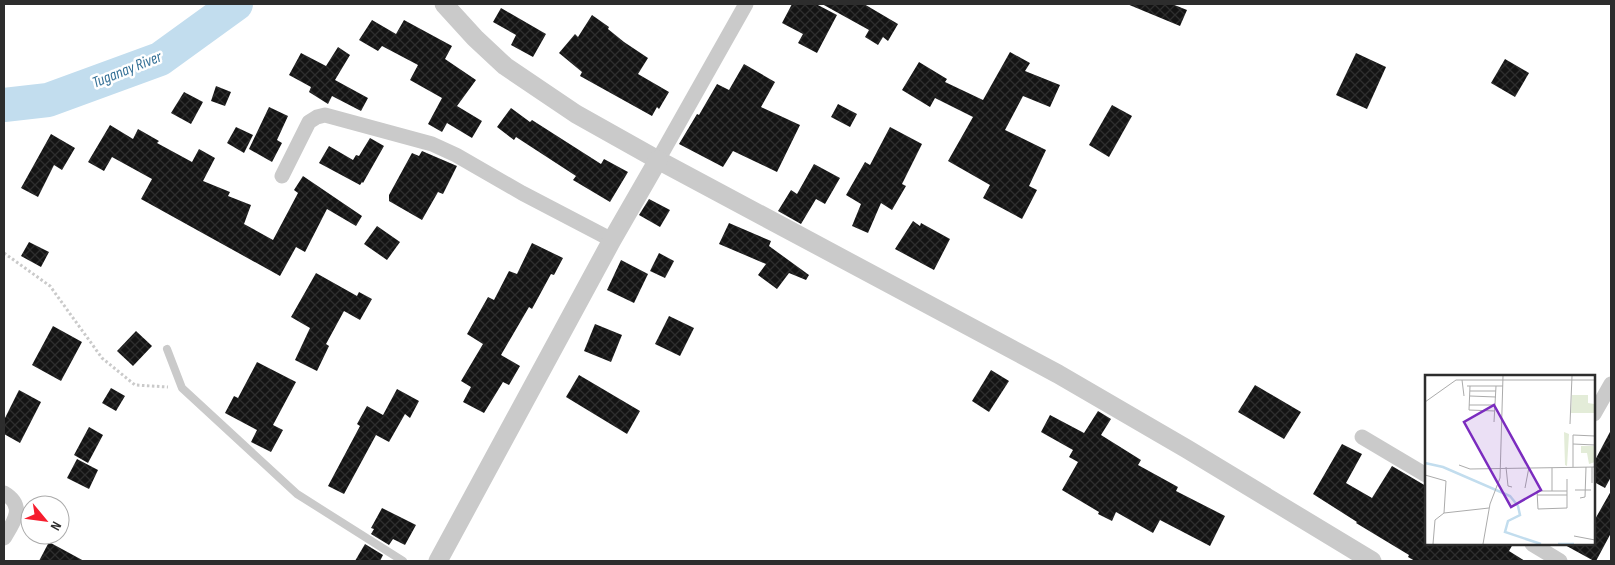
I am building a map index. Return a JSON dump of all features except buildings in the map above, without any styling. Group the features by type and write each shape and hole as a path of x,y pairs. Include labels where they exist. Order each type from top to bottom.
{"street":[{"path":"444,4 475,38 505,66 576,114 658,160 1058,374 1187,449 1372,561"},
{"path":"438,561 612,240 746,4"},
{"path":"282,176 309,122 325,115 432,144 456,155 522,193 612,240"},
{"path":"1595,412 1611,384"},
{"path":"1362,437 1425,474"},
{"path":"4,493 13,500 17,507 13,523 4,538"},
{"path":"1534,545 1560,561"}],"lane":[{"path":"167,348 182,388 297,494 404,561"}],"path":[{"path":"4,253 50,286 102,358 135,385 182,388"}],"waterway":[{"name":"Tuganay River","path":"4,105 48,100 160,59 236,4"}]}
